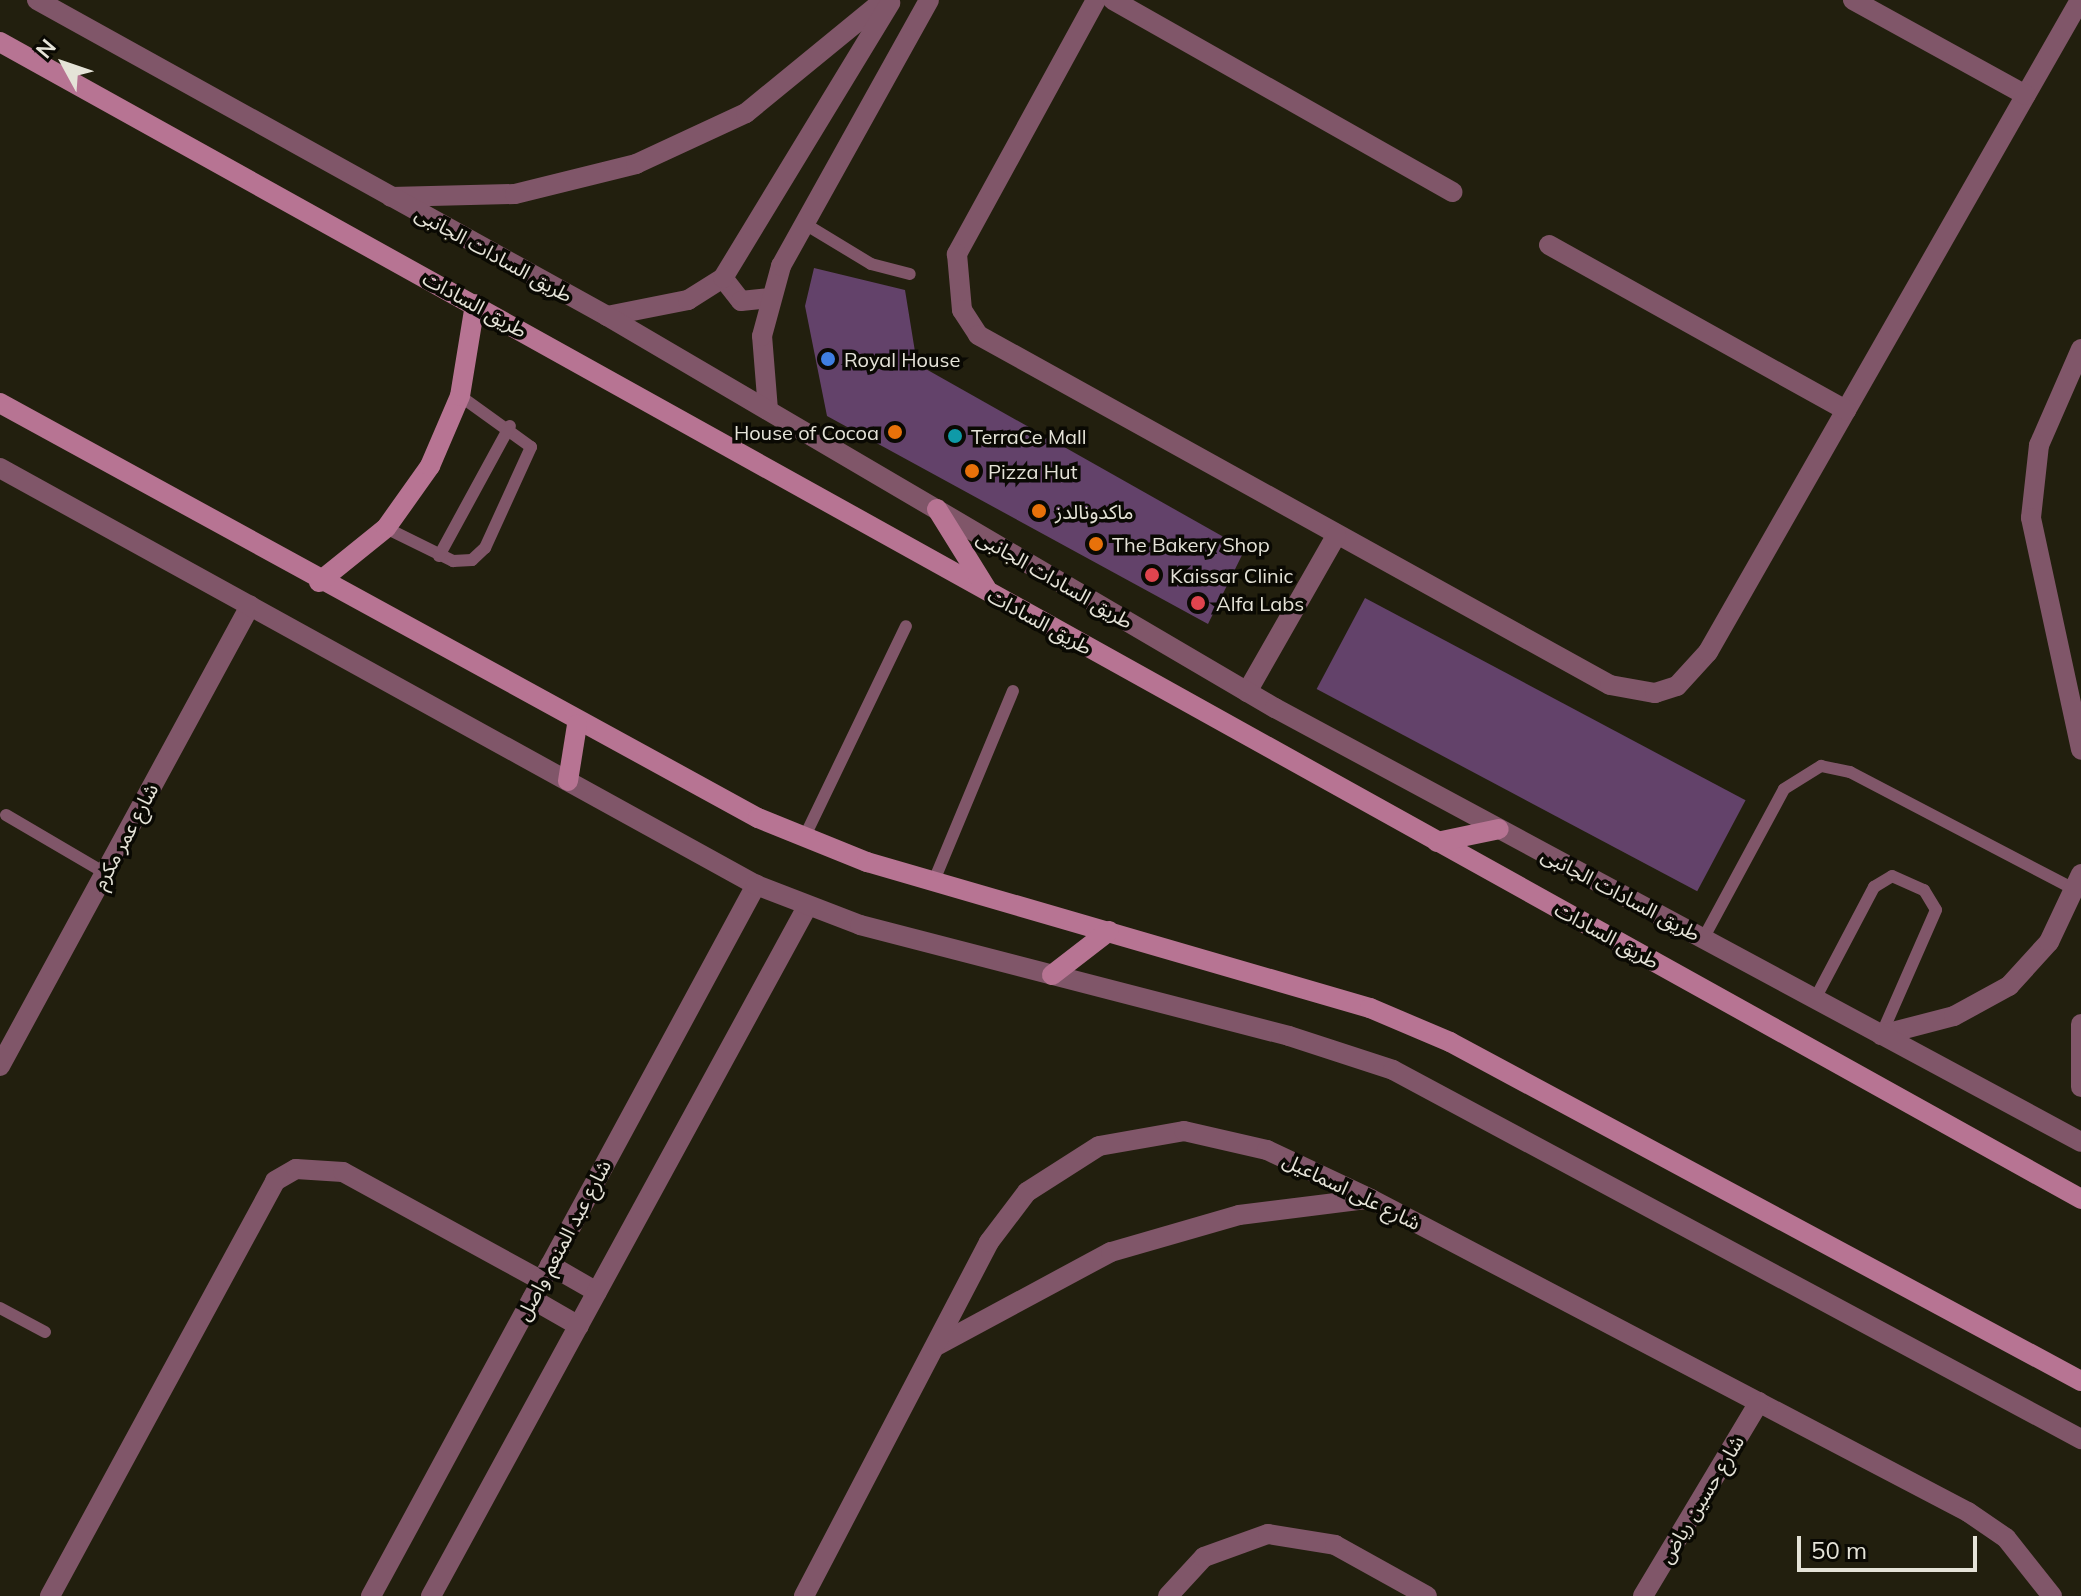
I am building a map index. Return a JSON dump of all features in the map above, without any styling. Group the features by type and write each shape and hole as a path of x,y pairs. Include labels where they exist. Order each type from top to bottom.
{"main road":[{"name":"طريق السادات","path":"0,42 2081,1199"},
{"path":"319,582 386,528 430,466 460,396 475,304"},
{"path":"0,403 577,725 804,838 933,883 1370,1008 1450,1042 2081,1381"},
{"path":"937,509 989,592"},
{"path":"568,781 577,725"},
{"path":"1437,842 1499,829"},
{"path":"1052,975 1109,931"}],"street":[{"name":"طريق السادات الجانبى","path":"37,0 607,316 1247,692 2081,1142"},
{"path":"391,197 515,194 636,164 746,113 884,0"},
{"path":"607,316 688,300 723,278 892,0"},
{"path":"768,410 762,361 769,298 805,224 929,0"},
{"path":"1096,0 962,240 955,283 962,310 1001,352 1610,685 1655,693 1695,672 2080,0"},
{"path":"1113,0 1453,192"},
{"path":"1853,0 2026,95"},
{"path":"1549,245 1846,410"},
{"path":"723,278 741,301 769,298"},
{"path":"2081,349 2039,445 2031,518 2081,750"},
{"path":"0,468 756,885 807,907 1289,1036 1393,1070 2081,1439"},
{"path":"1247,692 1336,536"},
{"name":"شارع عمر مكرم","path":"0,1066 250,606"},
{"path":"1881,1035 1954,1016 2009,986 2049,942 2079,882"},
{"name":"شارع عبد المنعم واصل","path":"371,1596 756,885"},
{"path":"431,1596 807,907"},
{"path":"2081,1024 2081,1087"},
{"name":"شارع على اسماعيل","path":"804,1596 989,1242 1027,1192 1099,1146 1141,1134 1227,1137 1371,1199 1968,1512 2006,1538 2052,1596"},
{"path":"50,1596 275,1181 307,1167 343,1172 541,1282 597,1292"},
{"path":"935,1347 1111,1252 1239,1215 1371,1199"},
{"path":"541,1282 579,1326"},
{"name":"شارع حسين رياض","path":"1643,1596 1759,1402"},
{"path":"1168,1596 1204,1557 1268,1534 1335,1545 1427,1596"}],"lane":[{"path":"805,224 871,264 910,274"},
{"path":"386,528 439,556 462,562 485,548 532,454 529,441 460,396"},
{"path":"439,556 510,426"},
{"path":"804,838 906,626"},
{"path":"933,883 1013,691"},
{"path":"1703,939 1784,789 1821,766 1850,772 2079,882"},
{"path":"6,815 105,873"},
{"path":"1815,999 1874,887 1892,876 1924,890 1936,910 1881,1035"},
{"path":"0,1308 45,1332"}],"building":[{"name":"TerraCe Mall","path":"814,268 905,290 917,364 1245,549 1208,624 827,416 805,306"},
{"path":"1365,598 1746,800 1697,891 1317,689"}],"place":[{"name":"Royal House","path":"828,359"},
{"name":"House of Cocoa","path":"895,432"},
{"name":"TerraCe Mall","path":"955,436"},
{"name":"Pizza Hut","path":"972,471"},
{"name":"ماكدونالدز","path":"1039,511"},
{"name":"The Bakery Shop","path":"1096,544"},
{"name":"Kaissar Clinic","path":"1152,575"},
{"name":"Alfa Labs","path":"1198,603"}]}
